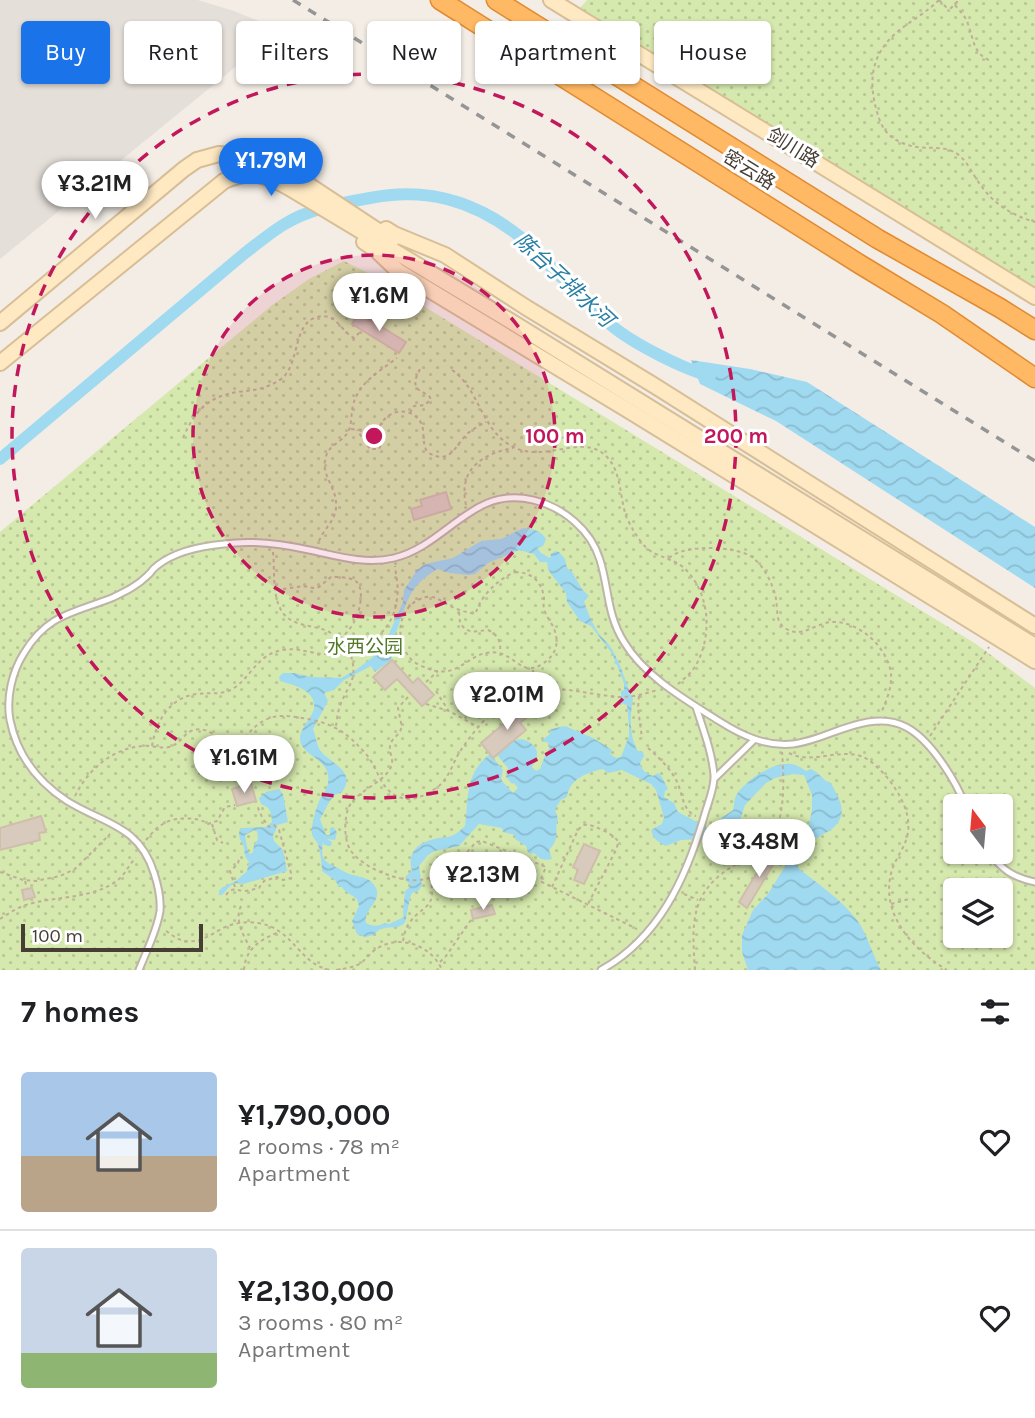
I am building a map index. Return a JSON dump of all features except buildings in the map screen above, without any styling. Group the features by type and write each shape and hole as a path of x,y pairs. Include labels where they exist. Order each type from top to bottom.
{"highway":[{"name":"密云路","path":"440,0 942,314 1035,378"},
{"name":"密云路","path":"496,0 878,239 1035,330"}],"street":[{"name":"剑川路","path":"551,0 1035,297"},
{"path":"0,323 197,160 219,155 251,159 1035,646"},
{"path":"0,363 224,181 244,175 280,175"},
{"path":"367,230 376,250 398,271 1035,661"},
{"path":"367,230 394,234 445,255 1035,626"},
{"path":"367,230 419,258 1035,639"}],"lane":[{"path":"370,316 398,271"},
{"path":"139,970 160,909 157,881 149,858 142,848 117,826 71,803 49,787 32,769 20,750 9,711 14,674 22,654 40,631 64,614 135,586 155,567 176,554 223,544 248,542 315,551 346,559 365,561 394,558 430,543 469,512 495,499 524,498 553,506 572,520 589,539 599,558 611,613 623,641 648,671 696,707 754,740 782,744 802,742 868,722 898,723 926,743 947,771 959,794"},
{"path":"601,970 625,954 646,934 677,890 690,862 715,778 696,707"},
{"path":"715,778 754,740"},
{"path":"1000,864 1013,876 1035,882"}],"path":[{"path":"957,0 951,8 939,0 895,34 882,49 871,76 880,123 885,132 910,146 940,148 959,155 981,186 998,203 1020,217 1035,222"},
{"path":"955,5 966,19 974,46 984,58 991,61"},
{"path":"183,439 188,425 201,407 228,394 259,390 285,376 292,365 303,326 310,320 324,316 337,320 354,338 359,333"},
{"path":"315,551 336,509 332,486 325,472 325,458 331,446 349,429 358,391 397,358"},
{"path":"410,413 414,406 425,405 431,399 416,388 415,380 421,369"},
{"path":"232,754 253,728 274,716 287,715 319,721 347,735 368,755 379,780 391,792 409,799 439,786 459,753 489,716 524,693 552,689 620,697 639,695 670,688 695,667 705,642 707,613 697,586 680,564 652,552 633,530 626,516 612,463 601,452 591,448 530,453 505,442 491,428 462,376 452,370"},
{"path":"377,433 389,415 401,411 410,413 422,425 423,442 427,452 438,457 449,455 469,433 487,421"},
{"path":"349,429 364,428 377,433 383,441 379,449 370,449 357,430"},
{"path":"469,512 464,487 472,468 492,453 514,447"},
{"path":"273,544 280,609 286,616 303,625 334,633 341,645 341,654"},
{"path":"668,558 683,551 711,548 740,551 752,557 772,584 781,626 800,633 822,624 841,623 861,631 874,641 885,655 891,672 888,694 877,721"},
{"path":"152,746 163,714 180,701 196,694 213,694 232,689 268,655 292,649 327,655 341,654 362,648 379,636 392,620 397,600 394,558"},
{"path":"515,572 524,572 532,575 542,590 546,616 557,638 557,646 551,658 533,668 518,664 500,653 487,653 475,656 449,672 431,670 412,660 404,649 401,621 413,603 429,596 475,614 479,604 501,578 515,572"},
{"path":"284,589 319,587 331,577 354,580 361,591 358,615 339,640"},
{"path":"460,610 459,620 462,626 473,633 488,630 493,633 500,641 500,653"},
{"path":"926,743 990,646"},
{"path":"335,727 340,705 354,678 350,652"},
{"path":"533,668 536,690"},
{"path":"426,682 438,671"},
{"path":"436,691 449,710"},
{"path":"639,695 642,738"},
{"path":"408,697 398,708 402,727 390,746 392,763 388,771 354,798 348,808 346,832 351,851 369,866 383,873 407,880 424,880 455,863 476,842 482,841 547,867 540,881 646,934"},
{"path":"426,704 449,710 479,727"},
{"path":"71,803 84,780 102,761 140,746 169,747 194,729 215,735 232,754 240,784"},
{"path":"695,970 693,927 699,901 712,880 768,844 777,829 782,797 782,744"},
{"path":"782,744 790,754 798,757 860,755 879,769 898,791 909,828 892,870 890,904 901,927 917,949 947,970"},
{"path":"648,748 680,786 688,812 703,818"},
{"path":"0,919 13,910 32,903 67,898 104,888 118,880 160,826 171,820 200,820 212,823 217,821 225,807 235,805"},
{"path":"226,895 235,888 246,891 260,888 264,881 277,877 284,880 291,878 277,829 274,825 270,827 260,816 257,805"},
{"path":"212,823 217,840 223,843"},
{"path":"552,887 578,830 586,824 592,825 615,837 618,842 588,905"},
{"path":"0,872 36,881 60,876 75,869 117,826"},
{"path":"235,888 230,871 238,864 239,858"},
{"path":"402,942 410,921 431,902 433,894 430,878"},
{"path":"24,880 27,888"},
{"path":"677,890 699,901"},
{"path":"31,899 32,903"},
{"path":"890,904 909,899"},
{"path":"241,906 238,912 240,923 250,950"},
{"path":"439,963 471,920"},
{"path":"157,923 182,941 204,939 222,928 240,923 268,925 294,943 307,959 323,969 330,970"},
{"path":"244,970 250,950 261,940 280,931"},
{"path":"336,970 359,965 385,944 406,942 432,954 442,970"}],"shaded area":[{"path":"0,0 198,0 259,21 236,21 236,67 222,78 222,21 124,21 124,84 215,84 0,259"}],"green space":[{"path":"587,0 1035,0 1035,288 704,84 771,84 771,21 654,21 654,54 640,45 640,21 601,21 580,8"},
{"name":"水西公园","path":"344,261 376,277 976,644 1035,688 1035,970 0,970 0,532 271,306 309,279"}],"water":[{"path":"691,360 750,369 807,382 1035,527 1035,588 776,421 700,384"},
{"path":"523,528 539,532 546,539 543,546 537,548 550,558 555,551 559,552 565,559 567,568 589,596 584,601 590,618 613,650 633,699 632,732 638,751 643,752 641,766 648,774 653,776 658,773 662,777 668,789 664,797 674,803 678,812 699,823 705,823 707,830 713,832 716,822 733,810 735,798 744,786 768,769 784,764 795,765 806,771 811,769 831,783 841,806 841,818 832,829 818,838 815,837 800,855 798,868 851,912 864,932 881,970 748,970 742,952 742,935 753,910 768,894 797,847 806,838 812,795 804,775 792,774 766,783 745,805 737,829 723,850 710,839 681,840 666,846 655,838 651,830 662,824 664,817 656,790 651,784 622,770 608,773 603,769 591,772 571,785 567,797 561,800 555,809 558,819 556,837 549,850 552,859 544,860 534,853 529,854 526,846 515,839 515,835 503,832 502,828 479,824 459,846 435,851 419,866 422,886 412,893 406,920 402,925 382,929 365,937 357,934 352,921 359,906 357,899 322,871 318,844 312,835 315,814 328,780 326,769 301,744 302,730 313,711 314,703 308,693 280,681 279,677 283,673 294,673 311,677 341,678 356,670 384,645 403,602 404,590 417,570 425,564 453,558 481,541 501,539","holes":["519,550 534,554 540,562 547,562 548,569 566,593 567,602 580,621 591,626 615,660 624,683 621,703 627,705 629,725 629,736 621,757 616,758 610,754 612,750 593,738 565,726 551,729 550,734 541,741 550,746 540,769 536,771 532,767 537,756 535,747 519,739 497,755 508,768 506,777 518,788 513,793 501,780 503,770 490,754 472,778 465,826 448,837 426,841 413,852 412,871 405,877 412,885 405,891 404,917 389,924 376,926 366,923 367,914 377,897 376,888 367,879 330,864 324,860 322,854 323,843 331,846 332,842 327,839 335,840 337,832 333,827 330,828 330,835 326,835 320,819 330,800 342,792 346,782 343,771 320,750 313,729 328,701 324,693 334,690 344,680 371,666 375,672 391,660 392,655 387,649 409,597 415,587 437,569 450,573 475,574 488,563"]},
{"path":"279,789 283,794 288,822 277,825 273,835 274,841 283,850 287,871 243,884 236,883 219,895 223,887 236,881 247,871 249,862 239,837 240,829 266,827 272,822 270,811 261,804 259,798 266,792","holes":["257,831 258,839 250,854 245,835"]}],"waterway":[{"name":"陈台子排水河","path":"0,459 278,228 325,207 391,195 411,194 449,199 485,213 526,242 620,332 672,362 710,376"}],"railway":[{"path":"293,0 1035,461"}]}
